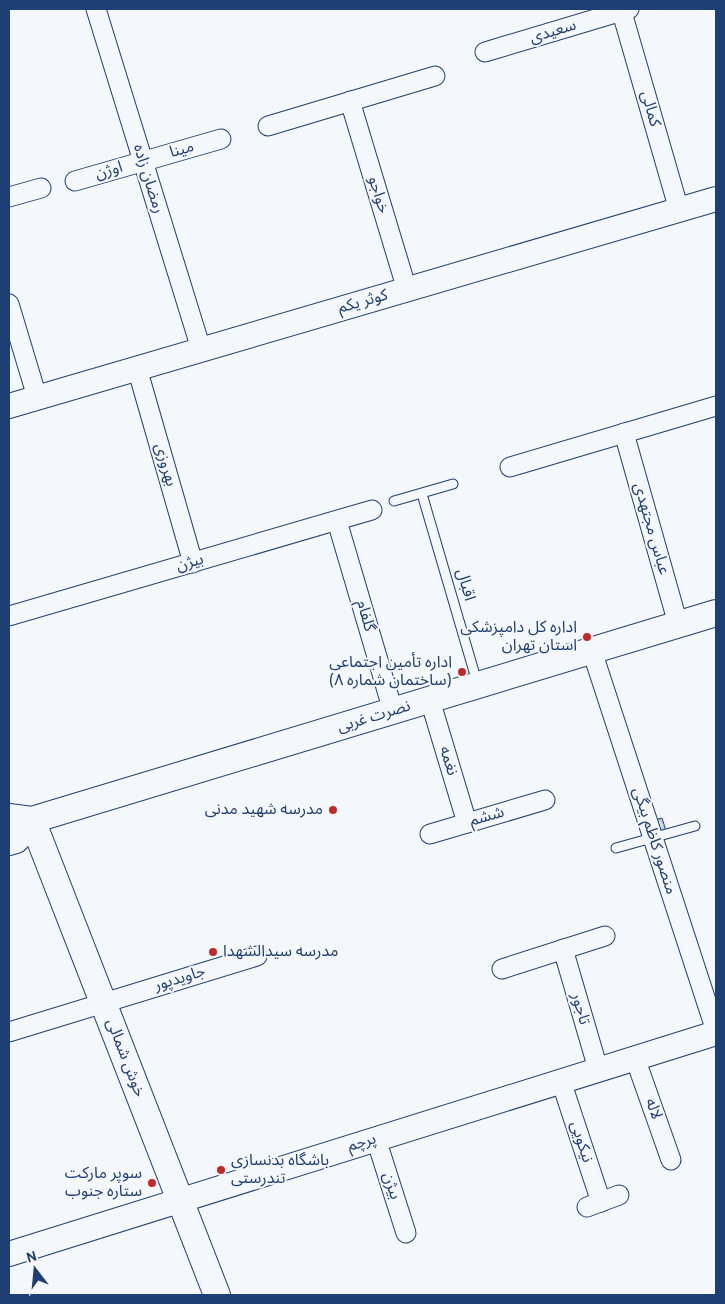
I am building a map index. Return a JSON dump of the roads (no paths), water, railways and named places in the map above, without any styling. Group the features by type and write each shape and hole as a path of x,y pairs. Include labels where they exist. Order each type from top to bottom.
{"main road":[{"name":"نصرت غربی","path":"20,819 393,711 716,613"},
{"path":"9,842 16,840 20,819"},
{"name":"خوش شمالی","path":"20,819 103,1002 217,1295"}],"street":[{"name":"رمضان زاده","path":"96,9 200,350"},
{"name":"سعیدی","path":"485,52 624,10"},
{"name":"کمالی","path":"624,10 679,210"},
{"path":"268,126 435,76"},
{"name":"خواجو","path":"350,101 407,290"},
{"name":"مینا","path":"143,161 221,139"},
{"name":"اوژن","path":"75,181 143,161"},
{"path":"9,197 41,188"},
{"name":"کوثر یکم","path":"9,406 716,199"},
{"path":"9,304 37,397"},
{"name":"بهروزی","path":"137,368 193,563"},
{"path":"510,467 716,406"},
{"name":"عباس مجتهدی","path":"624,433 678,624"},
{"name":"بیژن","path":"9,616 372,510"},
{"name":"گلفام","path":"337,520 393,711"},
{"name":"منصور کاظم بیگی","path":"592,651 716,1032"},
{"name":"نغمه","path":"430,700 467,823"},
{"name":"ششم","path":"430,834 545,800"},
{"path":"502,968 605,936"},
{"name":"تاجور","path":"563,949 598,1069"},
{"name":"جاویدپور","path":"9,1032 257,956"},
{"name":"پرچم","path":"9,1254 716,1032"},
{"name":"لاله","path":"635,1058 671,1160"},
{"name":"نیکویی","path":"561,1081 594,1205 620,1195"},
{"name":"بیژن","path":"376,1139 406,1233"}],"lane":[{"path":"394,501 453,484"},
{"name":"اقبال","path":"422,494 478,685"},
{"path":"616,848 695,826"}],"place":[{"name":"اداره کل دامپزشکی استان تهران","path":"587,637"},
{"name":"اداره تأمین اجتماعی (ساختمان شماره ۸)","path":"462,672"},
{"name":"مدرسه شهید مدنی","path":"333,810"},
{"name":"مدرسه سیدالشهدا","path":"213,952"},
{"name":"باشگاه بدنسازی تندرستی","path":"221,1170"},
{"name":"سوپر مارکت ستاره جنوب","path":"152,1183"}]}
